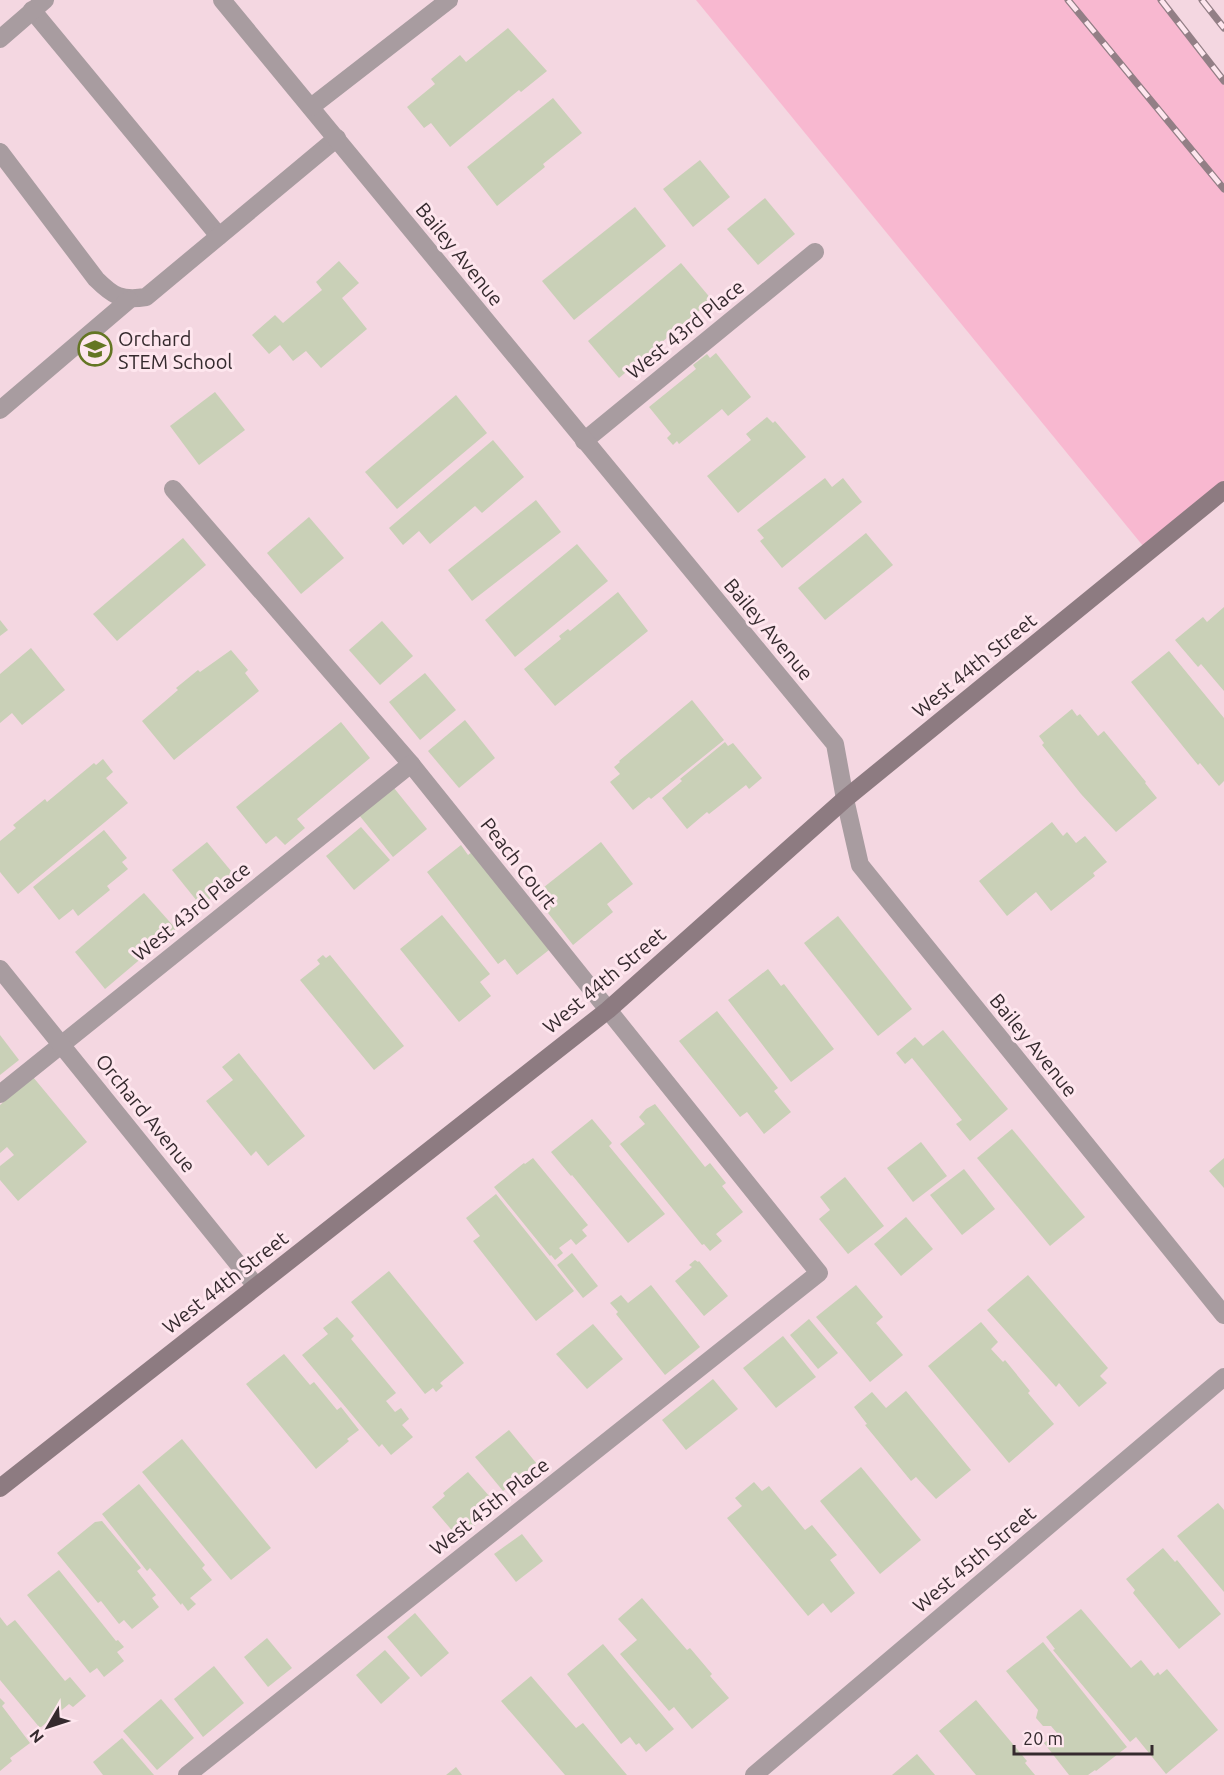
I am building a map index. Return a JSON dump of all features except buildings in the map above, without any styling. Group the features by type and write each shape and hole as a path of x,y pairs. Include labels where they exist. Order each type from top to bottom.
{"street":[{"name":"Bailey Avenue","path":"222,0 835,744 860,865 1224,1315"},
{"path":"311,107 449,0"},
{"path":"0,39 39,5 219,236"},
{"path":"0,410 129,300 146,297 337,138"},
{"path":"0,152 96,279 109,292 129,300"},
{"name":"West 43rd Place","path":"584,441 815,252"},
{"name":"Peach Court","path":"173,489 411,764 819,1273"},
{"name":"West 44th Street","path":"0,1488 608,1010 845,799 1224,490"},
{"name":"West 43rd Place","path":"0,1094 411,764"},
{"name":"Orchard Avenue","path":"0,969 256,1286"},
{"name":"West 45th Place","path":"187,1775 819,1273"},
{"name":"West 45th Street","path":"754,1775 1224,1377"}],"shaded area":[{"path":"696,0 1161,0 1224,81 1224,489 1148,552"}],"railway":[{"path":"1068,0 1224,189"},
{"path":"1161,0 1224,81"},
{"path":"1202,0 1224,28"}],"place":[{"name":"Orchard STEM School","path":"95,349"}]}
